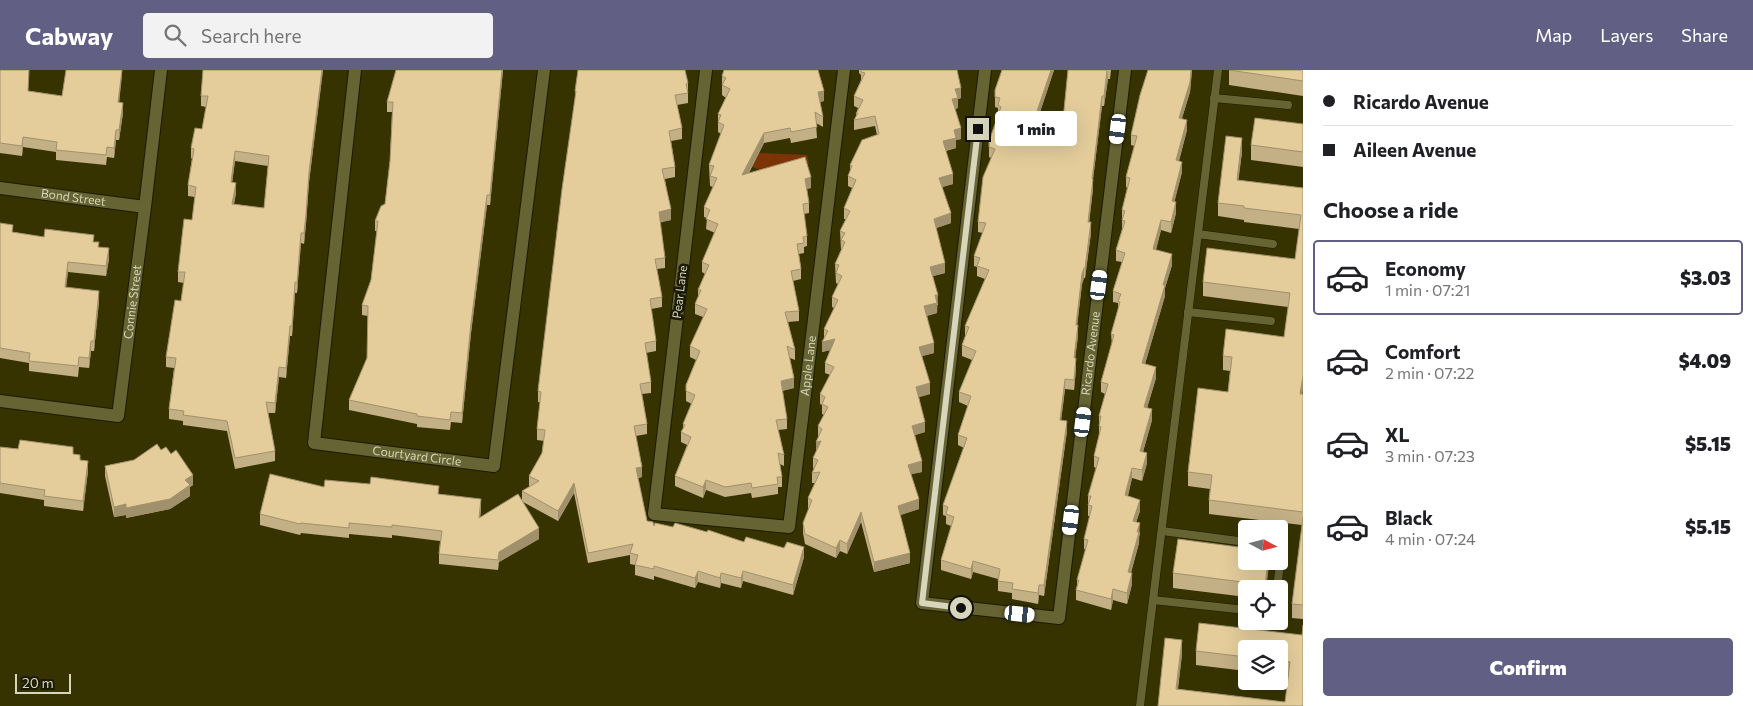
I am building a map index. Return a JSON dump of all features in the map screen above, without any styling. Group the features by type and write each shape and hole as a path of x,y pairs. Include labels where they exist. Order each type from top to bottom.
{"street":[{"name":"Connie Street","path":"0,401 118,416 161,70"},
{"name":"Courtyard Circle","path":"355,70 314,443 494,466 544,70"},
{"name":"Pear Lane","path":"654,514 706,70"},
{"name":"Apple Lane","path":"654,514 790,527 844,70"},
{"name":"Ricardo Avenue","path":"985,70 922,603 1059,618 1125,70"},
{"name":"Bond Street","path":"0,188 145,207"}],"lane":[{"path":"1140,706 1218,70"},
{"path":"1214,98 1288,105"},
{"path":"1198,234 1273,244"},
{"path":"1188,312 1271,321"},
{"path":"1162,532 1238,541"},
{"path":"1153,600 1238,609"}],"shaded area":[{"path":"733,141 760,153 807,155 809,164 773,173 765,172 726,156"}],"building":[{"path":"0,70 29,70 28,91 62,96 66,70 122,70 118,102 123,103 119,130 116,130 114,148 107,147 106,155 56,150 57,142 23,137 22,146 0,143"},
{"path":"203,70 322,70 309,172 304,233 301,233 297,283 295,282 292,326 290,326 286,368 279,367 275,403 266,402 275,451 235,458 227,421 183,415 184,411 169,409 176,358 166,357 175,300 181,301 185,272 178,272 184,219 192,220 196,187 188,185 194,149 191,148 195,128 202,129 208,96 201,96","holes":["235,151 269,156 264,208 232,204 236,183 231,182"]},
{"path":"396,70 502,70 490,195 487,195 462,413 451,412 450,420 417,416 417,414 349,400 367,358 368,306 362,305 371,280 378,221 375,221 381,206 385,204 390,161 393,102 387,102"},
{"path":"578,70 685,70 688,83 686,84 688,93 675,95 682,128 669,131 675,167 662,169 671,209 659,212 665,258 655,259 662,297 650,299 656,341 645,343 651,382 640,384 647,424 634,426 642,467 636,468 647,521 653,522 654,526 655,523 673,527 675,523 707,532 708,530 744,542 746,537 784,548 787,542 804,547 793,585 743,571 741,578 721,573 720,578 698,571 695,578 654,566 654,569 635,565 638,555 630,553 633,544 588,553 574,483 558,511 522,491 539,481 529,476 542,453 545,430 537,429 541,392 538,391"},
{"path":"724,70 818,70 824,91 818,92 823,117 815,112 817,127 791,132 790,128 764,133 742,175 805,157 811,177 805,179 809,203 803,204 807,236 803,237 804,243 797,244 801,269 791,271 799,311 785,312 795,350 787,346 794,378 781,381 787,419 776,420 784,455 778,453 782,477 777,477 778,484 752,488 751,483 725,487 706,480 703,487 675,476 691,437 681,432 695,395 686,391 686,385 700,351 690,346 707,309 695,304 701,290 698,290 709,265 702,262 718,224 706,219 710,210 704,207 717,178 710,176 714,166 709,165 724,125 718,122 721,115 718,114 730,89 722,85 726,78 722,76"},
{"path":"862,70 957,70 961,88 955,89 958,98 952,99 961,128 954,130 956,138 943,141 953,174 939,178 951,213 934,219 945,263 930,267 938,295 935,295 937,303 924,306 934,343 919,347 930,383 916,387 925,422 912,426 922,461 908,465 919,499 898,506 910,553 874,562 861,512 847,544 840,540 836,548 805,534 803,523 812,500 808,498 820,472 812,473 818,460 813,458 821,441 816,442 822,429 818,426 828,407 822,404 825,397 820,394 834,367 825,363 835,339 822,342 828,331 824,329 838,300 832,297 842,276 836,273 839,265 835,264 845,242 841,240 845,233 840,231 850,211 844,208 856,180 848,176 852,166 850,165 862,140 879,134 875,116 854,120 863,100 854,96 865,73 861,72"},
{"path":"1002,70 1051,70 1031,129 1061,140 1068,70 1107,70 1092,179 1088,222 1091,222 1076,325 1078,325 1074,358 1076,358 1074,380 1065,379 1060,420 1067,421 1044,585 1039,585 1038,593 1012,589 1013,583 998,581 1000,569 973,561 971,569 941,560 954,517 946,514 948,507 943,505 967,438 958,435 971,396 959,392 976,351 962,345 969,327 965,326 989,270 977,266 980,258 974,256 986,223 978,222 983,177 995,149 989,147 989,141 1001,107 998,105 1000,98 995,97 995,90"},
{"path":"1148,70 1191,70 1190,82 1179,118 1187,120 1176,160 1182,162 1172,201 1176,202 1171,222 1161,220 1153,249 1172,254 1142,363 1156,367 1144,407 1152,409 1140,451 1147,453 1142,470 1132,468 1125,495 1140,500 1133,521 1140,523 1137,532 1139,532 1128,572 1132,573 1127,593 1113,589 1111,599 1076,590 1088,540 1084,539 1092,506 1088,505 1091,496 1088,496 1099,458 1094,456 1101,427 1099,426 1101,416 1099,416 1108,384 1101,382 1114,335 1111,334 1121,294 1113,291 1125,253 1116,250 1125,221 1122,220 1125,211 1122,210 1130,178 1126,177 1137,136 1131,135"},
{"path":"1229,70 1303,70 1303,81"},
{"path":"1255,118 1303,124 1303,152 1251,145"},
{"path":"1226,136 1242,138 1237,180 1303,188 1303,376 1300,394 1303,394 1303,512 1209,500 1212,475 1188,472 1198,388 1228,392 1232,357 1223,356 1226,329 1284,337 1290,293 1203,282 1207,248 1295,259 1301,215 1218,203"},
{"path":"0,223 13,225 12,232 44,237 45,229 94,235 93,242 99,242 98,247 109,248 106,266 68,262 65,287 99,291 94,341 91,341 89,358 79,357 78,366 29,361 30,353 0,348"},
{"path":"20,440 73,447 73,454 80,455 80,460 88,461 83,501 44,496 45,490 0,483 0,447 18,449"},
{"path":"157,444 161,450 166,447 171,454 176,450 193,475 185,480 190,485 170,499 126,508 126,504 114,507 105,466 134,460"},
{"path":"270,474 324,487 325,480 370,484 371,477 439,486 438,494 481,499 479,518 518,494 539,528 499,552 498,560 439,554 442,531 392,525 392,527 349,523 349,528 300,524 260,514"},
{"path":"1303,517 1303,605 1292,604"},
{"path":"1178,539 1238,547 1238,570 1267,570 1266,580 1238,581 1173,573"},
{"path":"1199,623 1238,628 1238,630 1259,630 1302,635 1303,625 1303,706 1158,706 1165,638 1182,640 1176,689 1285,702 1290,662 1288,662 1288,640 1238,640 1238,656 1196,651"}],"route":[{"path":"961,608 922,603 978,129"}]}
